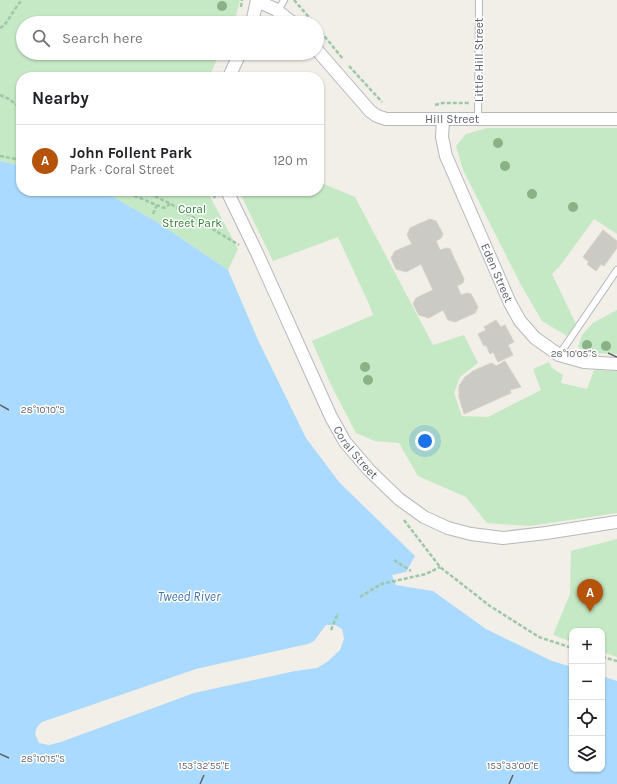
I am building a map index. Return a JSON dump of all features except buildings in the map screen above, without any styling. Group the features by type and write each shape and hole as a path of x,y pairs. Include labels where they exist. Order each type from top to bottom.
{"street":[{"path":"254,16 257,0 281,6 288,16"},
{"name":"Hill Street","path":"324,58 361,102 377,116 386,119 617,119"},
{"path":"231,72 237,60"},
{"name":"Eden Street","path":"443,120 442,138 446,156 510,303 520,322 535,338 559,356 584,362 617,364"},
{"name":"Coral Street","path":"229,196 331,417 345,442 369,470 399,499 424,517 448,528 471,534 503,538 617,522"}],"lane":[{"name":"Little Hill Street","path":"478,119 479,0"},
{"path":"559,356 617,270"}],"path":[{"path":"0,28 7,23 14,9 22,0"},
{"path":"293,0 308,16"},
{"path":"324,35 383,104"},
{"path":"0,94 16,104"},
{"path":"432,106 444,103 479,103"},
{"path":"0,156 16,159"},
{"path":"136,196 164,208 171,204"},
{"path":"154,196 171,204 240,246"},
{"path":"153,214 157,205"},
{"path":"394,560 411,571"},
{"path":"360,597 382,584 426,574 440,567"},
{"path":"331,630 338,613"},
{"path":"605,658 617,661"}],"green space":[{"path":"0,0 240,0 236,16 16,16 16,60 217,60 211,72 16,72 16,165 0,161"},
{"path":"487,128 617,128 617,234 594,219 560,266 552,274 576,324 567,336 542,321 521,285 463,170 456,146 466,134"},
{"path":"324,184 355,197 433,345 464,335 478,363 460,377 454,393 462,416 488,417 541,390 533,369 549,362 552,368 563,375 561,383 587,389 594,370 617,371 617,513 529,526 487,523 466,497 418,476 399,443 375,441 356,433 331,385 312,341 373,315 338,237 273,261 241,196 324,196"},
{"name":"Coral Street Park","path":"112,196 210,196 238,249 228,270 157,222"},
{"path":"617,310 617,354 590,353 578,347 582,335 593,323"},
{"path":"617,539 617,657 605,653 605,628 569,628 569,641 553,635 570,594 571,551"}],"water":[{"name":"Tweed River","path":"0,161 16,165 16,196 112,196 157,222 228,270 258,340 306,438 339,482 415,556 406,572 392,575 396,585 433,591 486,629 552,661 569,666 569,772 605,772 605,677 617,681 617,784 0,784"}],"pier":[{"path":"326,625 335,625 342,629 344,639 340,650 327,662 317,668 295,671 194,693 61,742 49,745 39,743 35,734 37,727 42,722 196,669 308,644 314,641"}],"place":[{"name":"John Follent Park","path":"590,612"}]}
